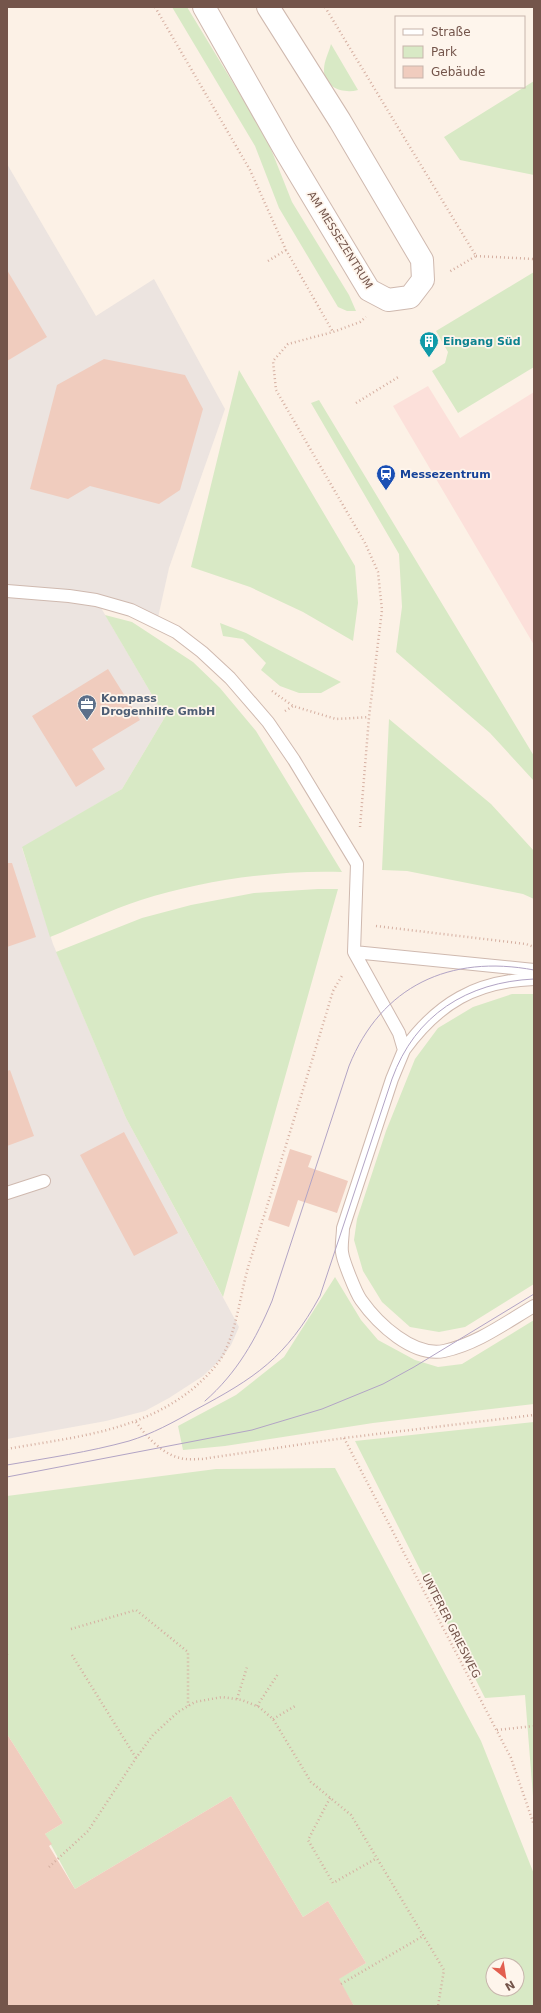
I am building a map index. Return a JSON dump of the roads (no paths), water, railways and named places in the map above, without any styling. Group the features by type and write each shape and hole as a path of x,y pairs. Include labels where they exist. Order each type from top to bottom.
{"street":[{"name":"AM MESSEZENTRUM","path":"204,7 285,150 369,290 388,300 410,296 423,280 422,260 340,121 268,7"}],"lane":[{"path":"7,591 69,596 96,600 131,610 176,632 202,652 230,678 268,722 294,760 357,864 354,952 399,1033 404,1050"},
{"path":"354,952 534,970"},
{"path":"534,979 489,985 458,998 433,1016 404,1050 392,1079 343,1228 342,1252 360,1300 397,1338 418,1348 442,1351 476,1340 534,1306"},
{"path":"7,1193 44,1181"}],"tram line":[{"path":"205,1401 227,1379 236,1367 252,1342 266,1315 272,1301 349,1066 363,1038 380,1015 399,996 422,982 447,972 474,967 503,966 534,970"},
{"path":"7,1465 99,1448 129,1441 146,1435 171,1423 235,1387 267,1364 295,1335 320,1296 392,1079 402,1056 414,1037 429,1020 446,1006 466,995 487,987 534,979"},
{"path":"7,1477 252,1430 322,1409 383,1384 414,1367 534,1294"}],"place":[{"name":"Eingang Süd","path":"429,358"},
{"name":"Messezentrum","path":"386,491"},
{"name":"Kompass Drogenhilfe GmbH","path":"87,721"}]}
